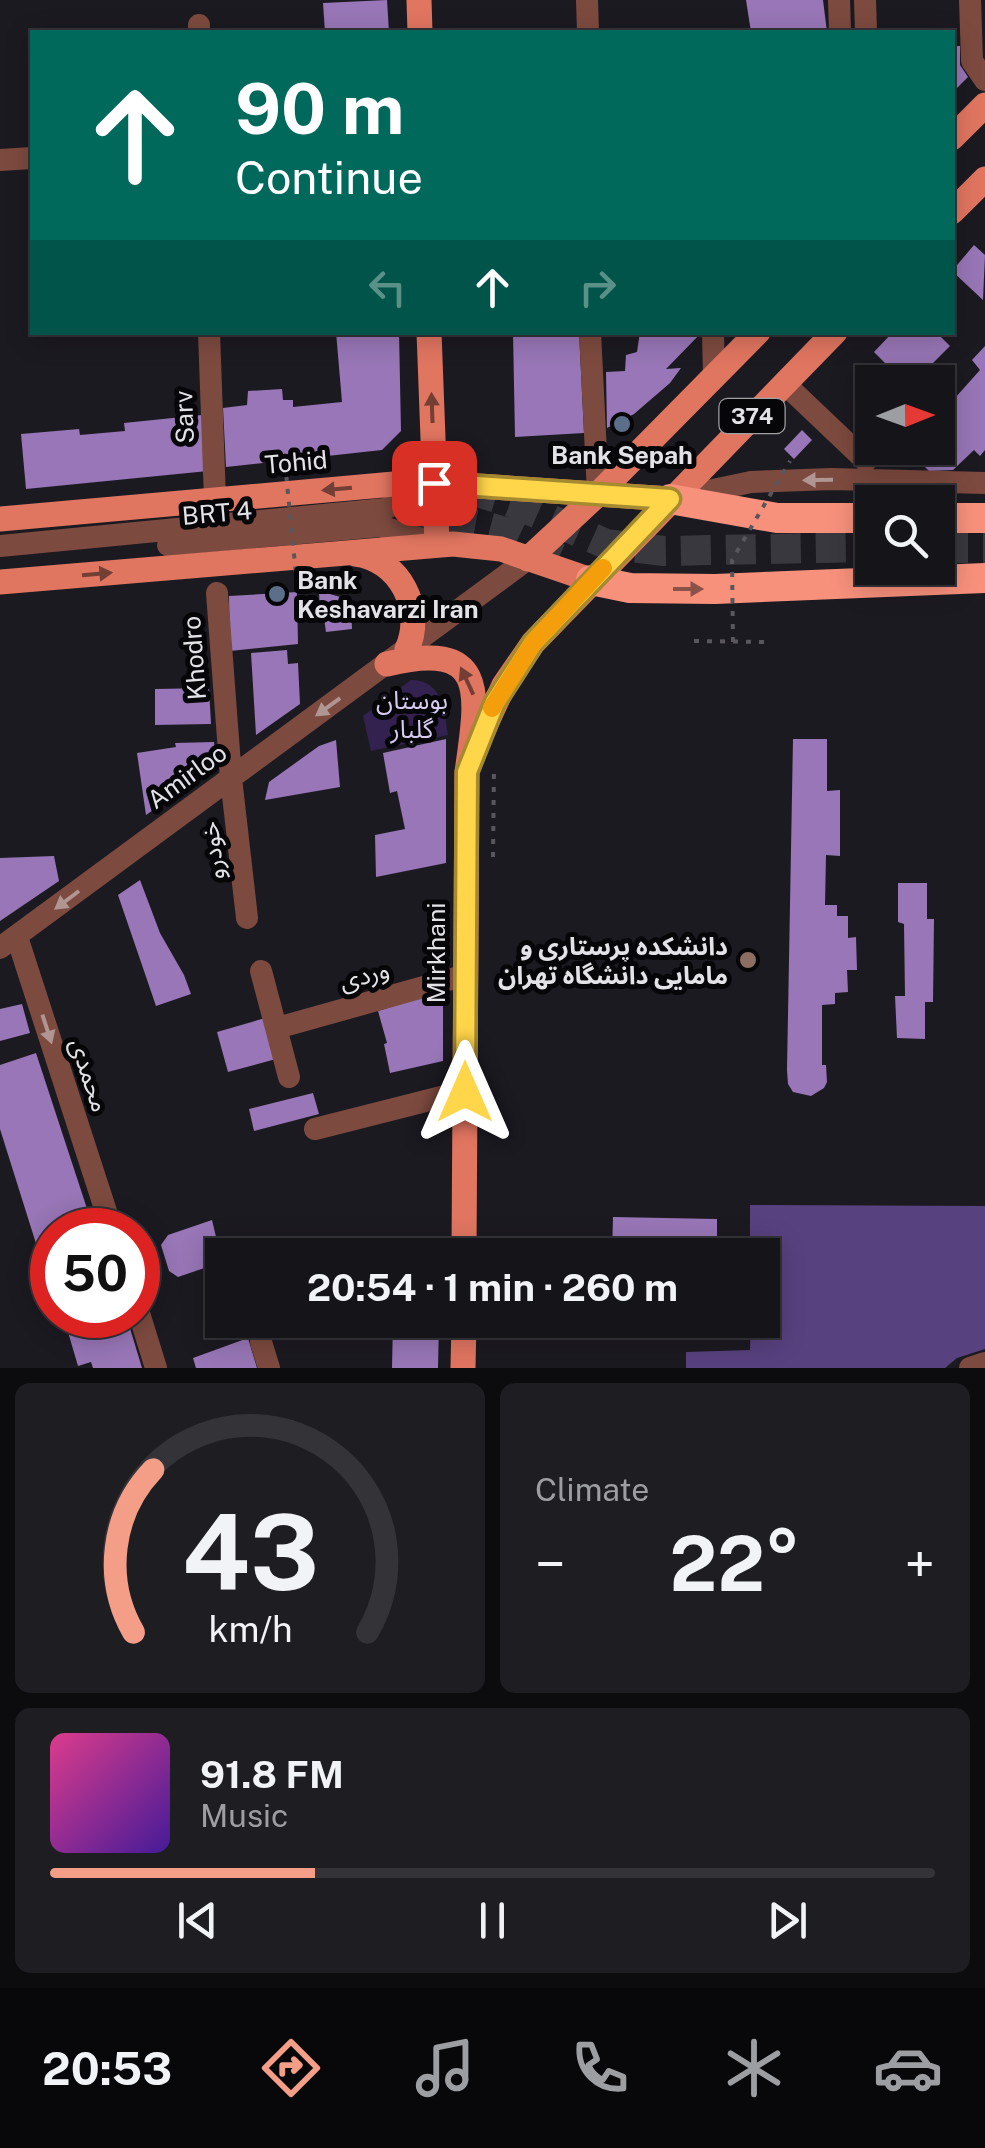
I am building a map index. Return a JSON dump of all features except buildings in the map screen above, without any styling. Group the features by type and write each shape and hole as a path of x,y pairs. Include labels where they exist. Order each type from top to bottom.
{"highway":[{"path":"670,499 777,518 855,518"},
{"path":"955,518 985,518"},
{"path":"591,580 630,588 715,589 985,578"}],"main road":[{"path":"419,0 420,30"},
{"path":"955,135 985,106"},
{"path":"955,209 985,179"},
{"path":"429,335 437,544"},
{"name":"374","path":"528,559 755,335"},
{"name":"374","path":"591,580 831,335"},
{"name":"Tohid","path":"0,519 394,484 434,483 670,499"},
{"path":"0,582 437,544 484,545 591,580 514,669 488,717 467,772"},
{"path":"345,553 370,556 391,571 407,590 414,610 415,632 397,656"},
{"path":"397,656 448,658 464,670 474,694 475,710 467,772"},
{"name":"Mirkhani","path":"464,1238 467,772"},
{"path":"464,1338 464,1368"}],"street":[{"path":"588,0 588,30"},
{"path":"840,0 840,30"},
{"path":"865,0 866,30"},
{"path":"970,0 972,61 985,80"},
{"path":"0,160 30,158"},
{"name":"Sarv","path":"208,335 215,500"},
{"path":"590,335 598,494"},
{"path":"713,335 714,378"},
{"path":"785,384 855,451"},
{"path":"670,499 752,482 832,479 985,484"},
{"path":"0,546 385,509 434,483"},
{"name":"BRT 4","path":"0,561 380,526 437,544"},
{"name":"Amirloo","path":"8,942 528,559"},
{"name":"Khodro","path":"217,593 231,778"},
{"name":"خودرو","path":"231,778 247,918"},
{"name":"محمدی","path":"8,942 104,1208"},
{"path":"262,971 289,1077"},
{"name":"وردی","path":"276,1028 466,974"},
{"path":"315,1128 465,1092"},
{"path":"147,1338 156,1368"},
{"path":"261,1342 268,1368"},
{"path":"970,1368 985,1364"}],"path":[{"path":"733,642 732,560 790,462"},
{"path":"286,463 297,585"},
{"path":"694,641 765,642"}],"green space":[{"name":"بوستان گلبار","path":"411,680 422,681 436,691 448,735 371,751 363,716"}],"shaded area":[{"path":"750,1205 985,1206 985,1349 957,1358 945,1368 686,1368 686,1352 750,1350 750,1338 780,1338 780,1238 750,1238"}],"tunnel":[{"path":"467,489 511,502 606,544 664,551 855,547"},
{"path":"356,522 413,519 468,523 512,535 562,560"},
{"path":"955,548 985,548"}],"slow traffic":[{"path":"492,708 533,643 603,568"}],"place":[{"name":"Bank Sepah","path":"622,424"},
{"name":"Bank Keshavarzi Iran","path":"277,594"},
{"name":"دانشکده پرستاری و مامایی دانشگاه تهران","path":"748,960"}],"route":[{"path":"434,483 670,499 533,643 514,669 480,734 467,772 465,1092"}]}
